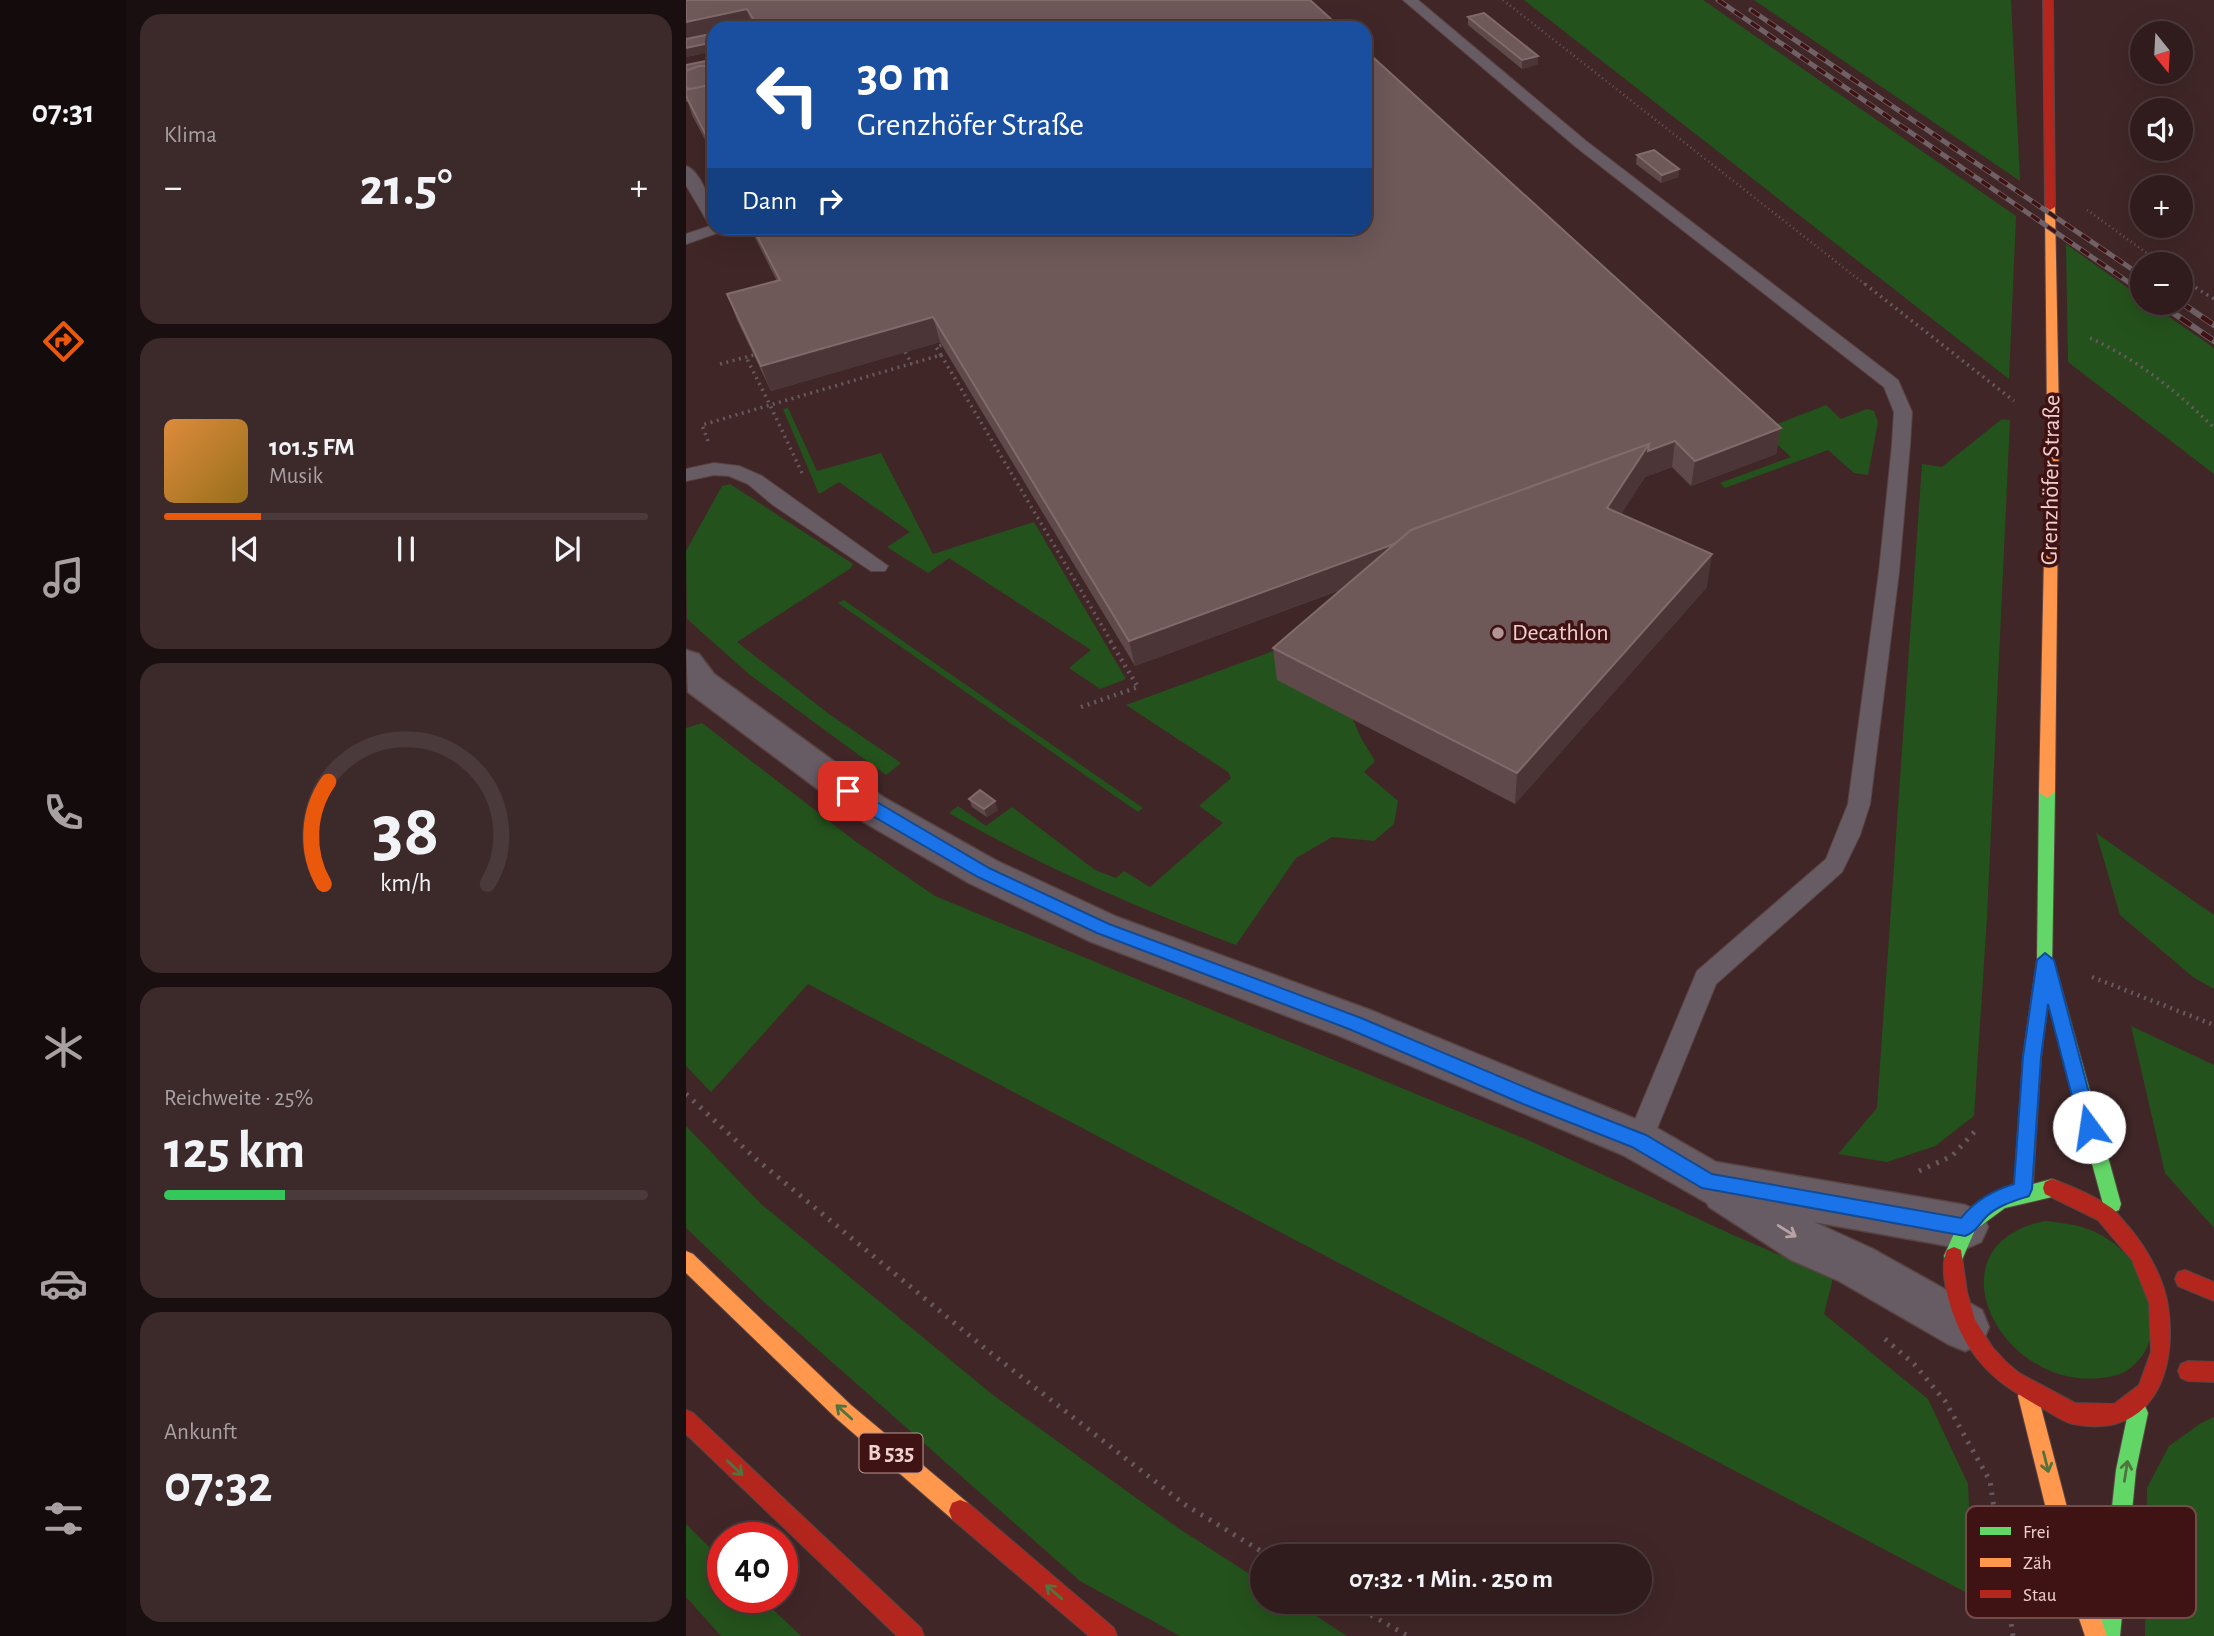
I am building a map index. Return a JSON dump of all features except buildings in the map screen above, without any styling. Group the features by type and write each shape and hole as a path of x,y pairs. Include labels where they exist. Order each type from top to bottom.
{"main road":[{"name":"Grenzhöfer Straße","path":"2023,1189 2032,1057 2045,960 2053,417 2048,0"},
{"name":"Grenzhöfer Straße","path":"2045,960 2112,1204"},
{"path":"2132,1217 2112,1204 2082,1193 2052,1188 2023,1189 1990,1203 1965,1227 1953,1257 1953,1291 1965,1327 1986,1360 2028,1396 2056,1409 2099,1418 2138,1413 2158,1402"},
{"name":"B 535","path":"686,1259 844,1412 1106,1636"},
{"path":"2192,1300 2182,1274 2214,1292"},
{"path":"2174,1387 2188,1371 2194,1352"},
{"path":"2188,1371 2214,1372"},
{"path":"2028,1396 2056,1506"},
{"path":"2122,1506 2126,1470 2138,1413"},
{"path":"686,1420 913,1636"},
{"path":"2090,1618 2096,1636"},
{"path":"2109,1636 2111,1618"}],"street":[{"path":"686,663 701,683 869,807 983,872 1103,929 1355,1023 1529,1098 1639,1141 1808,1244 1856,1265 1965,1327"},
{"path":"1708,1182 1965,1227"}],"lane":[{"path":"1410,0 1581,144 1892,384 1903,412 1889,572 1859,804 1849,835 1834,865 1706,978 1639,1141"},
{"path":"686,171 707,209"},
{"path":"686,239 707,233"},
{"path":"686,475 714,469 732,470 755,480 780,501 878,566"}],"path":[{"path":"1503,0 2023,408 2053,417"},
{"path":"2051,181 2146,252"},
{"path":"2193,285 2214,299"},
{"path":"2052,323 2109,346 2140,363 2187,401 2214,428"},
{"path":"942,345 936,347 1138,687 1081,707"},
{"path":"905,352 912,364"},
{"path":"720,364 754,355"},
{"path":"718,421 941,355"},
{"path":"746,357 802,474 780,501"},
{"path":"2045,960 2165,1003 2214,1025"},
{"path":"686,1094 756,1159 987,1350 1184,1504 1250,1544"},
{"path":"1909,1173 1952,1156 1977,1132 1979,1118"},
{"path":"1882,1335 1913,1364 1945,1401 1990,1480 1994,1506"},
{"path":"1369,1614 1408,1636"},
{"path":"2009,1618 2012,1636"}],"green space":[{"path":"1524,0 1703,0 2016,216 2009,379"},
{"path":"1754,0 2011,0 2020,181"},
{"path":"2066,244 2130,289 2130,315 2166,315 2214,348 2214,474 2068,362"},
{"path":"1826,405 1841,419 1867,409 1874,411 1878,422 1868,475 1854,473 1828,450 1725,488 1720,483 1791,457 1762,430"},
{"path":"788,408 817,471 881,453 933,554 1034,522 1126,679 1100,689 1069,668 1091,650 949,558 928,573 887,547 910,532 839,482 819,494 783,409"},
{"path":"2002,419 2010,420 1987,917 1974,1116 1935,1146 1887,1162 1838,1154 1877,1108 1922,464 1942,467"},
{"path":"730,484 853,564 851,568 737,642 829,714 901,763 886,775 750,675 687,619 686,551 722,486"},
{"path":"844,600 1143,808 1138,812 838,603"},
{"path":"1361,619 1341,692 1361,738 1375,761 1364,772 1398,801 1394,824 1374,841 1332,837 1296,858 1236,945 1090,885 1018,851 949,813 958,806 986,826 1012,807 1095,870 1116,878 1124,871 1150,887 1223,823 1199,806 1231,778 1228,772 1126,705"},
{"path":"702,723 855,841 935,896 1528,1140 1833,1278 1824,1314 1928,1399 1968,1484 1966,1592 808,984 711,1092 686,1066 686,728"},
{"path":"2096,833 2214,915 2214,989 2193,977 2120,915"},
{"path":"2131,1026 2214,1065 2214,1228 2165,1173"},
{"path":"686,1126 761,1204 993,1395 1178,1528 1250,1574 1250,1614 1313,1614 1347,1636 1180,1636 1080,1581 764,1302 686,1228"},
{"path":"2045,1221 2081,1227 2101,1235 2127,1256 2145,1284 2151,1299 2152,1331 2142,1356 2122,1373 2077,1378 2042,1367 2013,1346 1993,1319 1984,1289 1988,1260 2008,1236"},
{"path":"2214,1417 2214,1636 2145,1636 2145,1618 2196,1618 2196,1506 2147,1506 2147,1488 2169,1446"},
{"path":"686,1524 707,1545 707,1613 777,1613 801,1636 721,1636 686,1597"}],"railway":[{"path":"1718,0 2130,283"},
{"path":"1751,10 2130,268"},
{"path":"2193,311 2214,325"},
{"path":"2176,315 2214,341"}],"traffic: fast":[{"path":"2023,1190 2032,1057 2045,960 2047,792"},
{"path":"2049,975 2112,1204"},
{"path":"1954,1256 1968,1224 2000,1200 2052,1188"},
{"path":"2122,1506 2126,1470 2138,1413"},
{"path":"2109,1636 2111,1618"}],"traffic: slow":[{"path":"2047,792 2053,417 2050,207"},
{"path":"686,1260 844,1412 960,1511"},
{"path":"2028,1396 2056,1506"},
{"path":"2090,1618 2096,1636"}],"traffic: jam":[{"path":"2048,0 2050,207"},
{"path":"1954,1256 1961,1309 1976,1341 1998,1368 2012,1380 2073,1414 2118,1415 2147,1391 2161,1352 2159,1303 2140,1255 2104,1213 2052,1188"},
{"path":"2185,1279 2214,1292"},
{"path":"2188,1371 2214,1372"},
{"path":"686,1420 913,1636"},
{"path":"960,1511 1106,1636"}],"place":[{"name":"Decathlon","path":"1498,633"}],"route":[{"path":"848,791 869,807 983,872 1103,929 1355,1023 1529,1098 1639,1141 1708,1182 1915,1221 1965,1227 1980,1210 1999,1197 2023,1189 2032,1057 2045,960 2089,1127"}]}
